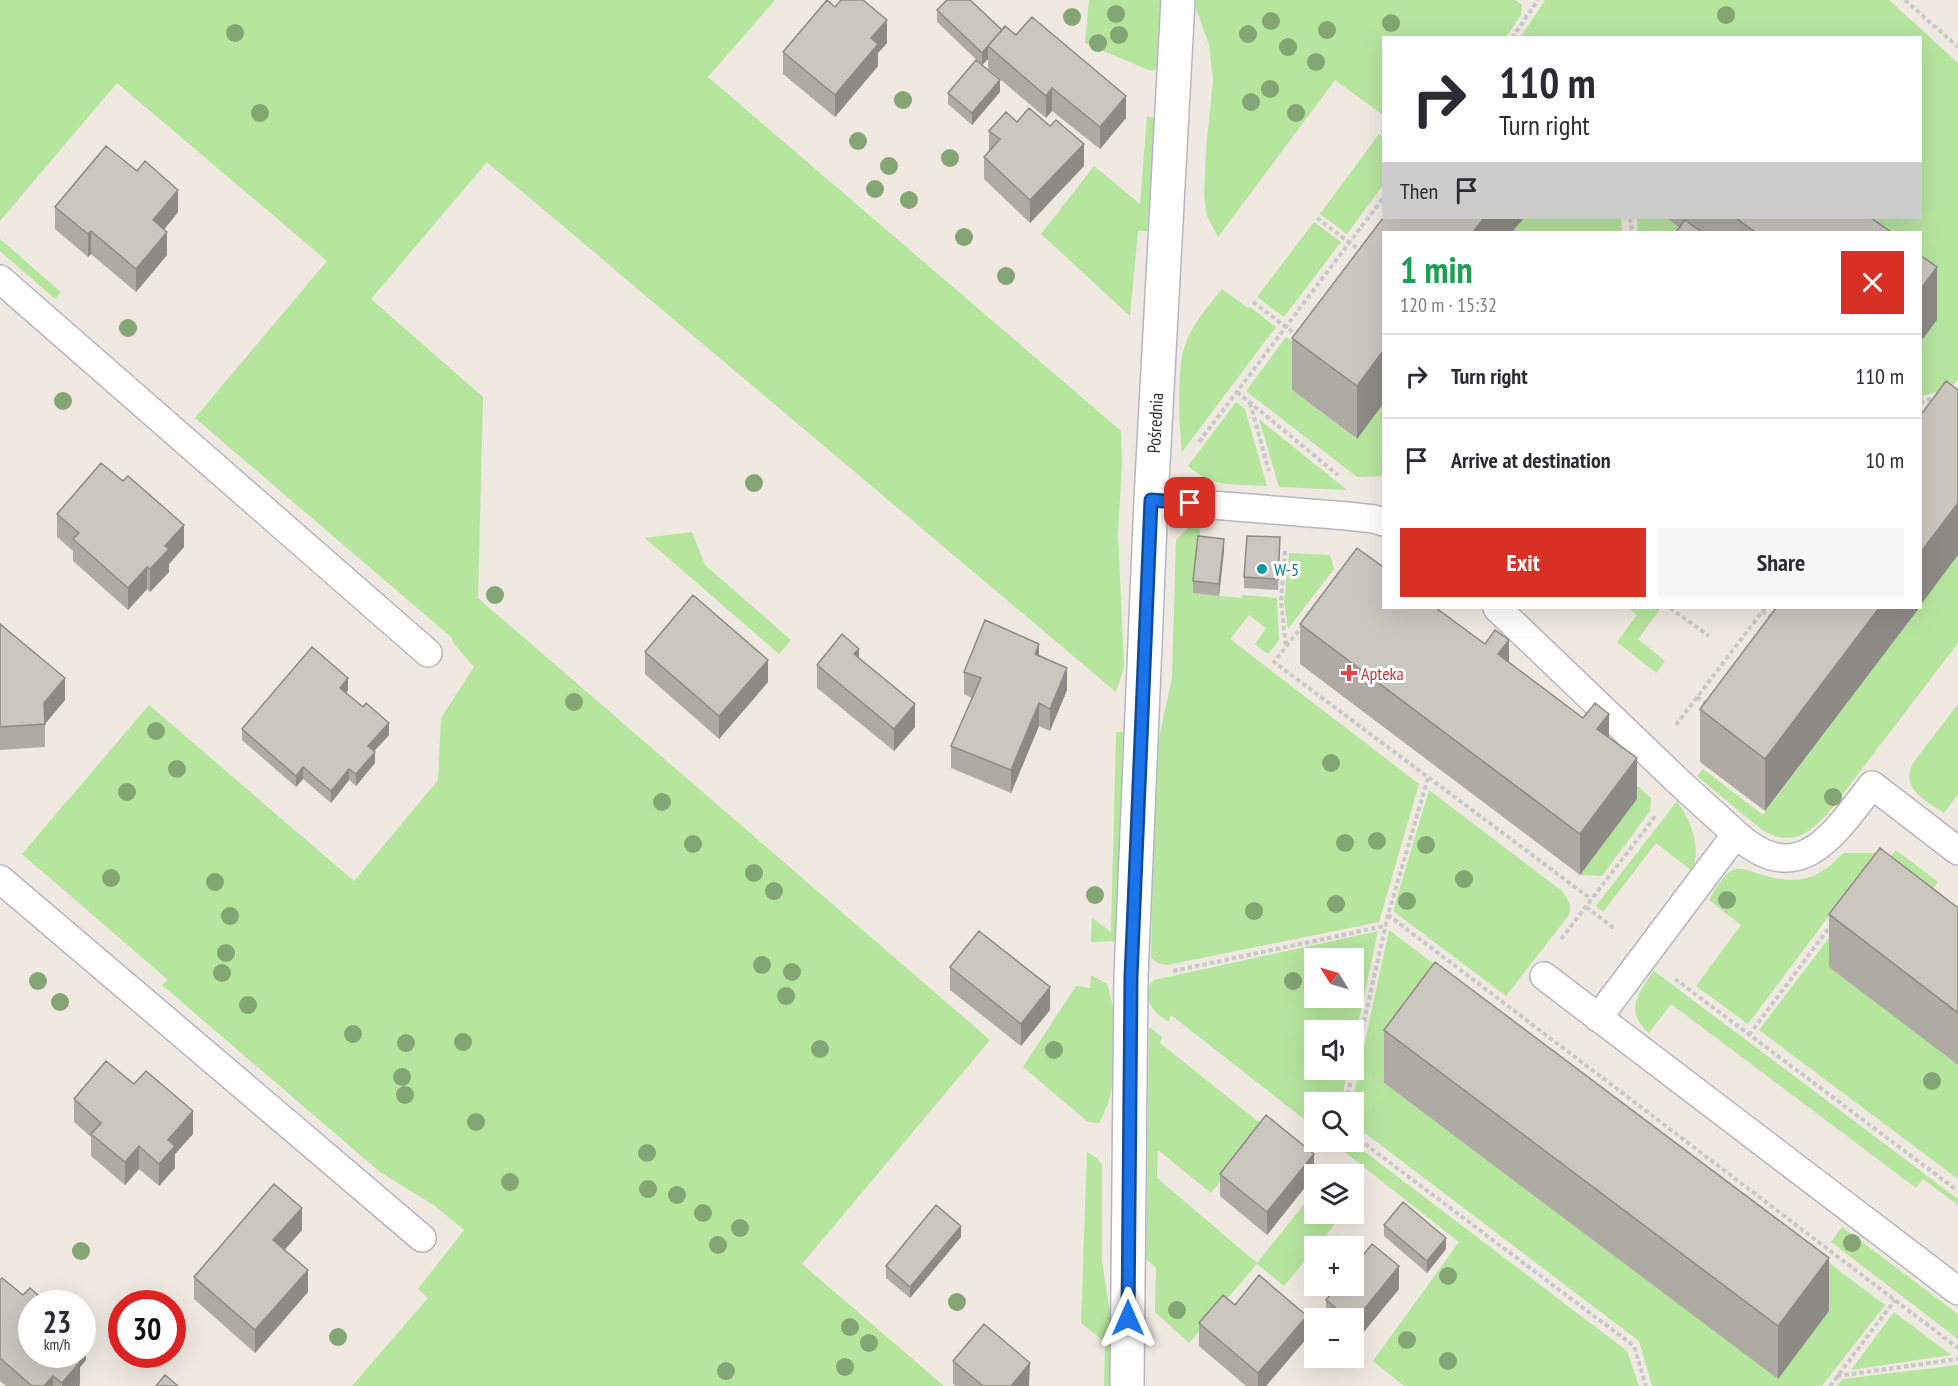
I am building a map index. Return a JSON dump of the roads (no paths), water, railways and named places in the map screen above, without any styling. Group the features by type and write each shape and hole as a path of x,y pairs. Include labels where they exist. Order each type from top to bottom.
{"street":[{"name":"Pośrednia","path":"1127,1386 1131,977 1151,500 1178,0"}],"lane":[{"path":"0,279 428,653"},
{"path":"1151,500 1280,510 1382,522"},
{"path":"1498,609 1748,845 1777,858 1797,857 1816,850 1834,834 1872,784 1958,850"},
{"path":"1598,1018 1736,834"},
{"path":"0,879 422,1238"},
{"path":"1544,976 1958,1290"}],"place":[{"name":"W-5","path":"1262,569"},
{"name":"Apteka","path":"1349,673"}]}
